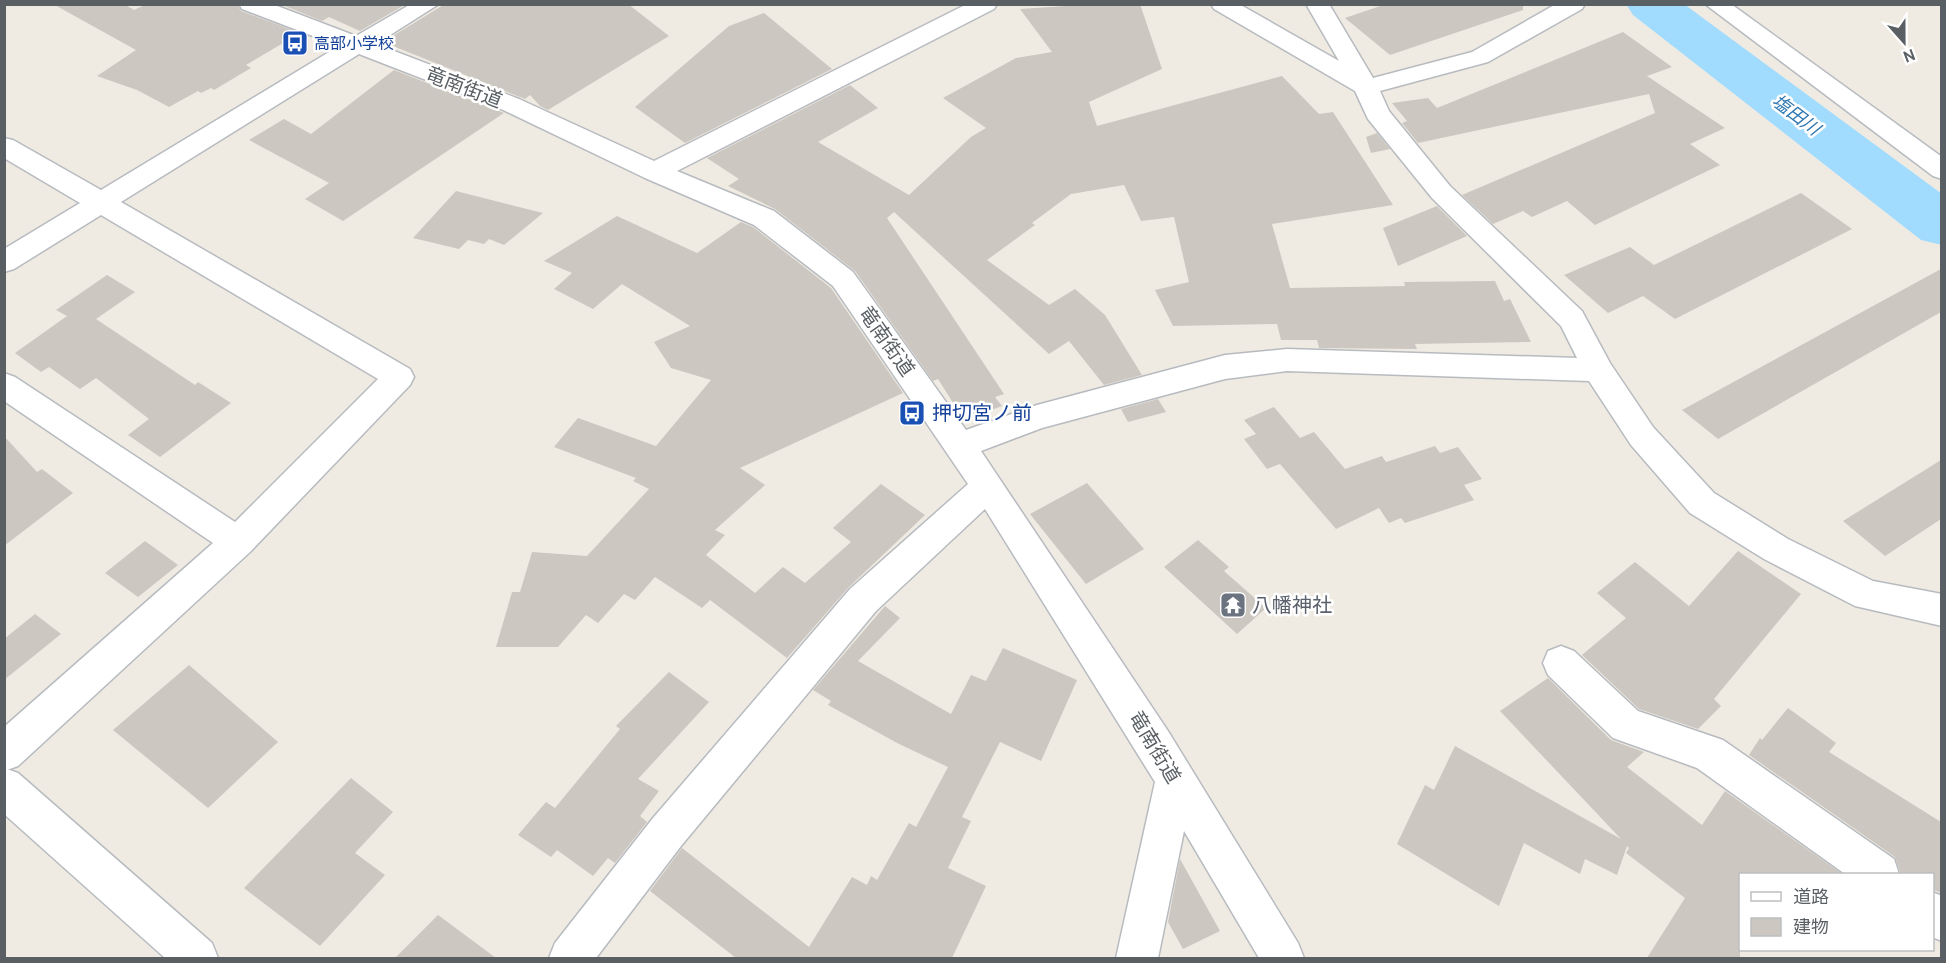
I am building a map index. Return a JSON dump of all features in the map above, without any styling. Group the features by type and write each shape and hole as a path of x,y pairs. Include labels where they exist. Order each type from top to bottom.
{"street":[{"name":"竜南街道","path":"250,4 510,104 654,172 764,218 843,279 988,486 1174,780 1282,958"},
{"path":"4,262 428,4"},
{"path":"654,172 986,4"},
{"path":"1222,4 1366,87 1480,57 1574,4"},
{"path":"1317,4 1366,87 1377,113 1441,192 1572,319 1598,370 1642,436 1702,503 1776,549 1868,595 1941,610"},
{"path":"1716,4 1941,170"},
{"path":"4,146 104,202 399,377 238,542 4,753"},
{"path":"961,445 1037,417 1225,367 1287,360 1598,370"},
{"path":"4,385 238,542"},
{"path":"570,958 667,832 863,600 988,486"},
{"path":"1561,663 1626,724 1709,753 1877,873"},
{"path":"1137,958 1174,780"},
{"path":"4,787 197,958"}],"building":[{"path":"53,4 124,4 134,10 147,4 237,4 241,11 300,33 246,65 251,68 214,90 211,88 201,93 198,91 169,107 137,90 97,76 136,50"},
{"path":"280,4 406,4 360,31 329,17 322,21"},
{"path":"445,4 628,4 669,36 548,110 540,106 530,95 525,99 383,42"},
{"path":"1096,4 1140,4 1162,69 1089,102 1097,126 1282,76 1319,114 1333,112 1393,205 1272,224 1290,288 1405,286 1404,282 1495,281 1504,301 1510,299 1531,342 1415,344 1417,349 1319,348 1317,340 1281,340 1277,324 1173,326 1155,290 1189,282 1174,217 1141,221 1124,185 1071,194 1032,223 1035,225 987,260 1049,305 1075,289 1105,315 1142,375 1104,385 1069,341 1049,354 894,212 887,218 1004,394 995,397 1002,406 964,420 938,379 933,381 855,271 775,209 728,186 739,179 707,158 850,85 878,108 818,142 909,195 971,137 986,128 943,98 1016,58 1052,52 1020,9"},
{"path":"1386,4 1523,4 1523,10 1390,55 1345,18"},
{"path":"764,13 832,69 685,143 635,107 729,26"},
{"path":"1623,32 1672,67 1647,76 1725,128 1690,144 1720,165 1595,225 1567,201 1532,217 1523,211 1493,224 1462,195 1655,113 1649,94 1418,143 1402,123 1407,121 1392,103 1428,98 1437,108"},
{"path":"394,70 504,113 343,221 305,199 329,183 249,140 284,119 311,134"},
{"path":"1377,133 1390,149 1371,153 1366,137"},
{"path":"456,191 543,213 504,245 489,239 484,244 468,240 459,249 413,238"},
{"path":"1801,193 1852,229 1675,319 1643,296 1608,313 1564,275 1630,247 1654,265"},
{"path":"1437,206 1467,236 1398,266 1383,228"},
{"path":"617,216 697,253 741,222 753,227 831,288 903,393 740,468 765,485 715,530 725,535 706,555 755,593 783,567 805,583 851,542 833,528 881,484 925,515 848,588 787,658 710,600 702,608 655,577 635,600 624,594 598,623 586,615 558,647 496,647 512,592 520,592 532,552 587,556 649,489 633,481 636,478 554,447 578,418 656,446 711,380 671,368 654,342 690,326 622,284 593,309 554,289 572,273 544,261"},
{"path":"1941,269 1941,312 1718,439 1682,410"},
{"path":"107,275 135,292 96,319 195,385 198,382 231,403 160,457 128,435 149,419 96,378 80,389 49,367 41,372 15,353 67,316 56,310"},
{"path":"1158,399 1166,412 1128,422 1121,409"},
{"path":"1274,407 1300,438 1314,432 1345,469 1382,456 1386,462 1435,446 1440,453 1458,447 1482,479 1464,485 1474,500 1405,523 1401,518 1389,523 1379,508 1336,529 1280,464 1267,469 1244,439 1256,434 1244,420"},
{"path":"4,436 37,472 42,469 73,493 4,546"},
{"path":"1941,460 1941,519 1885,556 1843,521"},
{"path":"1087,483 1144,549 1086,584 1030,514"},
{"path":"1198,540 1229,567 1224,571 1266,608 1237,634 1164,567"},
{"path":"145,541 178,565 138,597 105,573"},
{"path":"1738,551 1801,594 1714,699 1721,706 1698,729 1639,709 1582,655 1626,618 1597,593 1635,562 1689,606"},
{"path":"885,606 900,618 858,661 951,714 971,675 986,681 1003,648 1077,680 1041,761 1000,742 962,817 971,821 948,868 986,886 952,958 736,958 650,891 682,848 809,947 852,877 867,885 871,876 877,880 909,823 916,827 948,767 899,744 828,705 831,701 813,690"},
{"path":"35,614 61,634 4,680 4,639"},
{"path":"189,665 278,742 208,808 113,730"},
{"path":"669,672 709,702 638,779 659,791 640,816 647,822 615,863 608,858 593,876 557,850 551,857 518,835 546,802 555,808 620,729 616,726"},
{"path":"1548,678 1611,740 1644,752 1627,767 1702,825 1725,791 1841,873 1739,873 1740,958 1647,958 1685,898 1626,853 1629,848 1627,846 1617,875 1585,859 1580,874 1524,843 1499,906 1397,844 1425,785 1434,790 1455,746 1621,839 1500,711"},
{"path":"1788,708 1836,743 1829,752 1941,822 1941,893 1934,890 1934,873 1901,873 1895,857 1749,755 1760,738 1762,740"},
{"path":"351,778 393,812 355,853 385,875 320,946 244,888"},
{"path":"1180,859 1220,931 1183,949 1168,922"},
{"path":"438,915 496,958 395,958"}],"waterway":[{"name":"塩田川","path":"1651,4 1942,225"}],"place":[{"name":"高部小学校","path":"295,43"},
{"name":"押切宮ノ前","path":"912,413"},
{"name":"八幡神社","path":"1233,605"}]}
